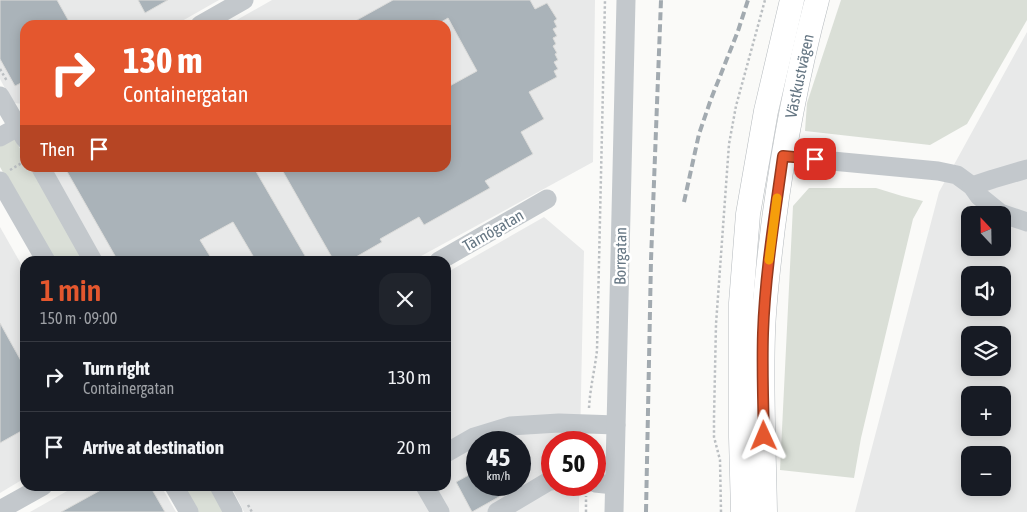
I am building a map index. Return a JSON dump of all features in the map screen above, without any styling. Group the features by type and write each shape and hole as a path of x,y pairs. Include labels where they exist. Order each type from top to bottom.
{"main road":[{"name":"Västkustvägen","path":"743,512 740,437 741,302 748,214 766,111 792,0"},
{"name":"Västkustvägen","path":"765,512 762,379 763,332 769,262 792,103 817,0"}],"street":[{"path":"209,20 244,0"},
{"name":"Borrgatan","path":"614,512 626,0"},
{"path":"0,96 20,126"},
{"path":"0,137 20,131"},
{"path":"758,154 938,171 957,175 972,186 979,196 1000,213 1027,222"},
{"path":"972,186 1026,167"},
{"path":"43,172 91,256"},
{"path":"4,176 44,256"},
{"name":"Tärnögatan","path":"448,256 547,200"},
{"path":"451,450 474,437 510,426 559,423 616,425"},
{"path":"606,485 614,484"},
{"path":"497,512 541,486"},
{"path":"0,510 34,491"},
{"path":"177,491 189,512"},
{"path":"222,491 233,512"},
{"path":"428,491 440,512"}],"path":[{"path":"589,425 590,396 597,350 606,0"},
{"path":"4,176 20,165"},
{"path":"586,512 589,496"}],"shaded area":[{"path":"0,0 219,0 184,20 20,20 20,104 13,103 0,79"},
{"path":"272,0 595,0 593,162 421,256 96,256 50,172 451,172 451,20 237,20"},
{"path":"841,0 1027,0 1027,20 967,124 930,145 805,131 807,103"},
{"path":"1027,32 1027,512 855,512 939,192"},
{"path":"14,138 20,148 20,172 33,172 81,256 50,256 0,167 0,145"},
{"path":"809,188 876,188 923,201 913,219 861,438 854,478 780,470 793,206"},
{"path":"544,217 584,251 580,431 541,431 541,496 579,496 579,512 244,512 234,491 451,491 451,270"},
{"path":"0,227 20,262 20,481 0,493"},
{"path":"67,491 164,491 176,512 30,512"},
{"path":"185,491 214,491 226,512 196,512"}],"building":[{"path":"0,0 57,0 68,20 20,20 20,84 15,86 0,59"},
{"path":"138,0 168,0 145,13"},
{"path":"393,0 530,0 535,9 547,3 557,19 554,21 557,27 553,29 557,36 553,38 556,44 553,46 558,60 554,62 558,69 554,71 557,77 529,92 544,119 521,132 533,154 485,181 490,188 424,225 419,217 380,239 382,242 358,256 331,256 283,172 451,172 451,85 477,71 451,23 451,20 448,18 445,20 357,20"},
{"path":"67,172 256,172 305,256 253,256 233,222 200,240 210,256 115,256"},
{"path":"0,323 20,359 20,432 0,443"},
{"path":"466,477 466,496 500,496 472,512 456,482"},
{"path":"99,491 153,491 165,512 61,512"}],"railway":[{"path":"646,512 651,260 661,0"},
{"path":"684,202 699,134 748,0"}],"slow traffic":[{"path":"769,260 777,198"}],"route":[{"path":"764,436 763,332 769,262 783,156 815,159"}]}
